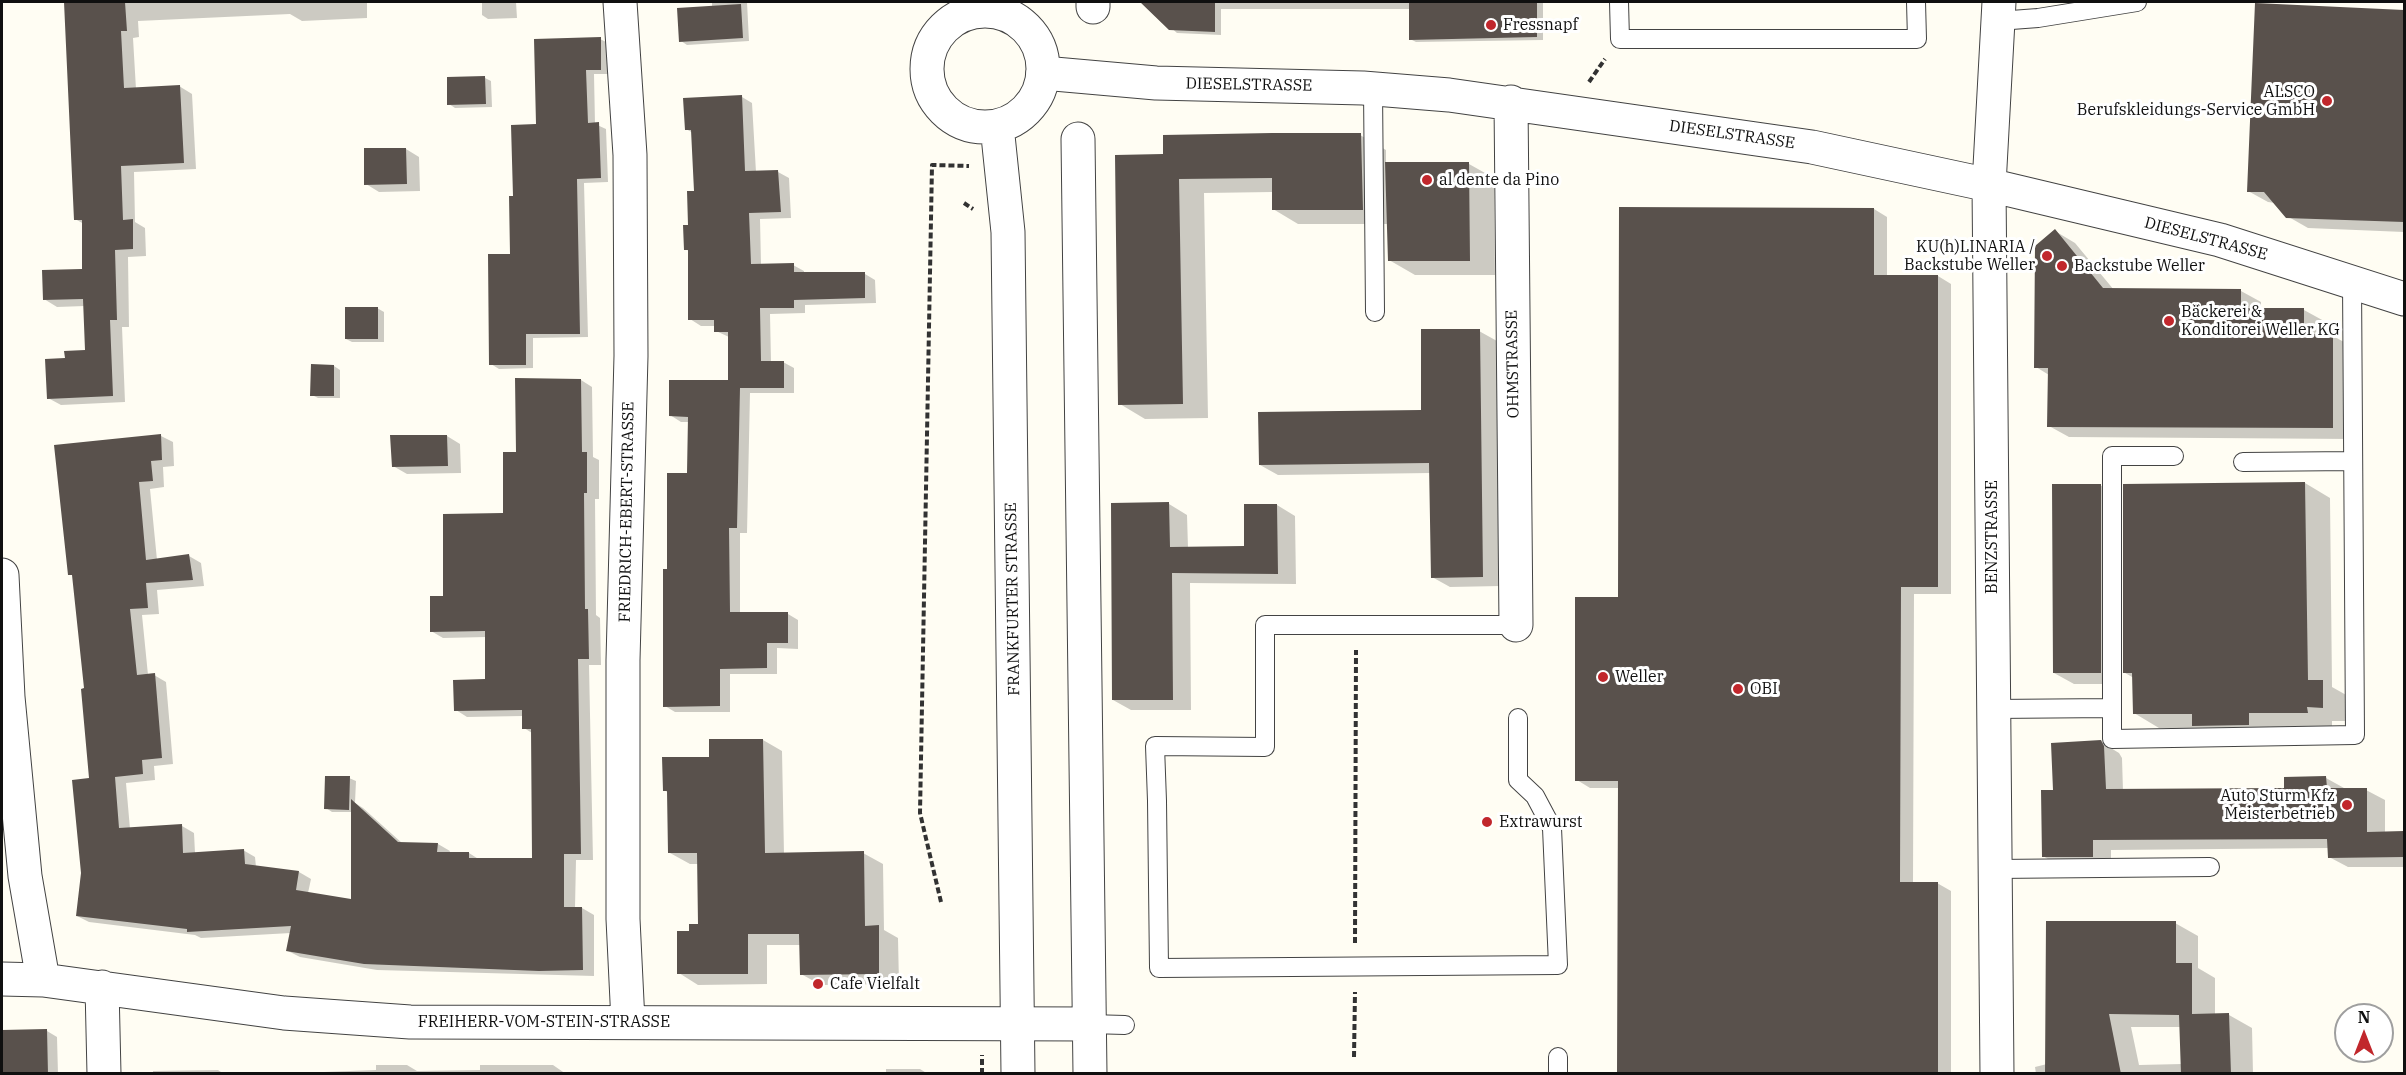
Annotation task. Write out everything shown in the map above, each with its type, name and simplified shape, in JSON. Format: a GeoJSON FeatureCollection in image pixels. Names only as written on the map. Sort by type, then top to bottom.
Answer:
{"type":"FeatureCollection","features":[{"type":"Feature","properties":{"kind":"street","name":"FRIEDRICH-EBERT-STRASSE"},"geometry":{"type":"LineString","coordinates":[[620,2],[630,167],[631,368],[623,660],[623,919],[628,1022]]}},
{"type":"Feature","properties":{"kind":"street"},"geometry":{"type":"LineString","coordinates":[[990,6],[1021,23],[1032,34],[1040,49],[1043,73],[1036,98],[1026,111],[1013,120],[997,126],[977,127],[958,121],[942,109],[932,92],[927,73],[929,53],[938,35],[952,21],[990,6]]}},
{"type":"Feature","properties":{"kind":"street","name":"BENZSTRASSE"},"geometry":{"type":"LineString","coordinates":[[1996,1074],[1989,185],[1999,11]]}},
{"type":"Feature","properties":{"kind":"street","name":"DIESELSTRASSE"},"geometry":{"type":"LineString","coordinates":[[1043,73],[1156,83],[1373,89],[1511,102],[1812,147],[1989,185],[2220,240],[2404,299]]}},
{"type":"Feature","properties":{"kind":"street","name":"OHMSTRASSE"},"geometry":{"type":"LineString","coordinates":[[1511,102],[1516,625]]}},
{"type":"Feature","properties":{"kind":"street","name":"FRANKFURTER STRASSE"},"geometry":{"type":"LineString","coordinates":[[997,126],[1008,232],[1018,1074]]}},
{"type":"Feature","properties":{"kind":"street"},"geometry":{"type":"LineString","coordinates":[[1078,139],[1090,1074]]}},
{"type":"Feature","properties":{"kind":"street"},"geometry":{"type":"LineString","coordinates":[[2,575],[8,697],[24,865],[43,980]]}},
{"type":"Feature","properties":{"kind":"street","name":"FREIHERR-VOM-STEIN-STRASSE"},"geometry":{"type":"LineString","coordinates":[[2,979],[43,980],[102,987],[265,1011],[345,1019],[410,1022],[1089,1024]]}},
{"type":"Feature","properties":{"kind":"street"},"geometry":{"type":"LineString","coordinates":[[102,987],[104,1074]]}},
{"type":"Feature","properties":{"kind":"lane"},"geometry":{"type":"LineString","coordinates":[[1619,2],[1620,39],[1917,39],[1916,2]]}},
{"type":"Feature","properties":{"kind":"lane"},"geometry":{"type":"LineString","coordinates":[[1999,11],[2038,18],[2137,2]]}},
{"type":"Feature","properties":{"kind":"lane"},"geometry":{"type":"LineString","coordinates":[[1373,89],[1375,312]]}},
{"type":"Feature","properties":{"kind":"lane"},"geometry":{"type":"LineString","coordinates":[[2174,456],[2112,456],[2112,739],[2355,735],[2352,282]]}},
{"type":"Feature","properties":{"kind":"lane"},"geometry":{"type":"LineString","coordinates":[[2243,462],[2353,461]]}},
{"type":"Feature","properties":{"kind":"lane"},"geometry":{"type":"LineString","coordinates":[[1516,625],[1265,625],[1265,747],[1155,746],[1159,968],[1558,965],[1552,828],[1536,796],[1518,780],[1518,718]]}},
{"type":"Feature","properties":{"kind":"lane"},"geometry":{"type":"LineString","coordinates":[[1994,709],[2112,708]]}},
{"type":"Feature","properties":{"kind":"lane"},"geometry":{"type":"LineString","coordinates":[[1995,869],[2210,867]]}},
{"type":"Feature","properties":{"kind":"lane"},"geometry":{"type":"LineString","coordinates":[[1089,1024],[1125,1025]]}},
{"type":"Feature","properties":{"kind":"path"},"geometry":{"type":"LineString","coordinates":[[1581,113],[1584,88],[1620,39]]}},
{"type":"Feature","properties":{"kind":"path"},"geometry":{"type":"LineString","coordinates":[[932,165],[920,813],[941,902]]}},
{"type":"Feature","properties":{"kind":"path"},"geometry":{"type":"LineString","coordinates":[[1354,1057],[1356,625]]}},
{"type":"Feature","properties":{"kind":"building"},"geometry":{"type":"Polygon","coordinates":[[[64,2],[125,2],[127,31],[121,31],[124,88],[180,85],[184,163],[121,166],[123,220],[133,219],[133,249],[115,250],[117,320],[110,320],[113,396],[47,399],[45,359],[65,358],[64,351],[85,350],[83,299],[43,300],[42,270],[82,269],[82,220],[74,220],[64,2]]]}},
{"type":"Feature","properties":{"kind":"building"},"geometry":{"type":"Polygon","coordinates":[[[1140,2],[1215,2],[1215,32],[1169,30],[1140,2]]]}},
{"type":"Feature","properties":{"kind":"building"},"geometry":{"type":"Polygon","coordinates":[[[1409,2],[1537,2],[1537,37],[1409,40],[1409,2]]]}},
{"type":"Feature","properties":{"kind":"building","name":"ALSCO Berufskleidungs-Service GmbH"},"geometry":{"type":"Polygon","coordinates":[[[2255,3],[2404,10],[2404,222],[2286,218],[2264,192],[2247,192],[2255,3]]]}},
{"type":"Feature","properties":{"kind":"building"},"geometry":{"type":"Polygon","coordinates":[[[741,4],[743,38],[679,42],[677,8],[741,4]]]}},
{"type":"Feature","properties":{"kind":"building"},"geometry":{"type":"Polygon","coordinates":[[[601,37],[601,70],[586,70],[588,123],[599,122],[601,178],[577,179],[580,334],[526,334],[526,365],[489,365],[488,254],[510,254],[509,196],[513,196],[511,125],[536,124],[534,39],[601,37]]]}},
{"type":"Feature","properties":{"kind":"building"},"geometry":{"type":"Polygon","coordinates":[[[485,76],[486,104],[447,105],[447,77],[485,76]]]}},
{"type":"Feature","properties":{"kind":"building"},"geometry":{"type":"Polygon","coordinates":[[[742,95],[745,171],[778,170],[781,212],[749,213],[751,264],[794,263],[794,272],[865,272],[865,298],[794,300],[794,308],[760,308],[761,361],[784,361],[784,388],[740,388],[737,528],[729,528],[730,612],[788,612],[788,643],[767,643],[767,668],[720,669],[720,706],[663,707],[663,569],[667,569],[667,473],[687,473],[688,417],[669,416],[669,380],[728,380],[728,332],[714,332],[714,320],[688,320],[688,250],[684,250],[683,225],[688,225],[687,191],[694,191],[691,130],[685,130],[683,98],[742,95]]]}},
{"type":"Feature","properties":{"kind":"building"},"geometry":{"type":"Polygon","coordinates":[[[1361,133],[1363,210],[1272,210],[1272,178],[1179,179],[1183,404],[1118,405],[1115,155],[1163,154],[1163,135],[1361,133]]]}},
{"type":"Feature","properties":{"kind":"building"},"geometry":{"type":"Polygon","coordinates":[[[364,148],[406,148],[407,184],[364,185],[364,148]]]}},
{"type":"Feature","properties":{"kind":"building"},"geometry":{"type":"Polygon","coordinates":[[[1385,162],[1469,162],[1470,261],[1388,261],[1385,162]]]}},
{"type":"Feature","properties":{"kind":"building","name":"OBI"},"geometry":{"type":"Polygon","coordinates":[[[1619,207],[1874,208],[1874,275],[1938,275],[1938,587],[1901,587],[1900,882],[1938,882],[1938,1074],[1617,1074],[1618,781],[1575,781],[1575,597],[1618,597],[1619,207]]]}},
{"type":"Feature","properties":{"kind":"building","name":"Bäckerei & Konditorei Weller KG"},"geometry":{"type":"Polygon","coordinates":[[[2055,229],[2103,288],[2241,289],[2241,308],[2304,308],[2304,334],[2333,334],[2333,428],[2047,427],[2048,368],[2034,368],[2035,246],[2055,229]]]}},
{"type":"Feature","properties":{"kind":"building"},"geometry":{"type":"Polygon","coordinates":[[[345,307],[378,307],[378,339],[345,339],[345,307]]]}},
{"type":"Feature","properties":{"kind":"building"},"geometry":{"type":"Polygon","coordinates":[[[1421,329],[1480,329],[1483,577],[1431,578],[1429,463],[1259,465],[1258,412],[1421,410],[1421,329]]]}},
{"type":"Feature","properties":{"kind":"building"},"geometry":{"type":"Polygon","coordinates":[[[311,364],[334,365],[334,396],[310,396],[311,364]]]}},
{"type":"Feature","properties":{"kind":"building"},"geometry":{"type":"Polygon","coordinates":[[[515,378],[581,379],[582,452],[587,452],[587,493],[584,493],[585,609],[588,609],[589,659],[578,659],[581,854],[564,854],[564,907],[582,907],[583,970],[539,971],[364,964],[286,951],[291,926],[187,932],[187,929],[76,916],[81,873],[72,780],[89,778],[81,689],[84,688],[72,575],[68,575],[54,445],[161,434],[162,460],[151,461],[153,481],[139,482],[146,560],[189,554],[193,580],[146,583],[148,608],[130,609],[137,675],[155,673],[162,758],[142,760],[143,774],[115,777],[119,828],[182,824],[183,853],[244,849],[245,864],[299,871],[296,890],[351,899],[351,799],[398,842],[438,843],[437,852],[469,852],[469,858],[532,858],[531,729],[522,729],[522,710],[454,711],[453,680],[485,679],[485,631],[430,632],[430,596],[443,596],[443,514],[503,513],[503,452],[516,452],[515,378]]]}},
{"type":"Feature","properties":{"kind":"building"},"geometry":{"type":"Polygon","coordinates":[[[390,435],[447,435],[448,466],[392,467],[390,435]]]}},
{"type":"Feature","properties":{"kind":"building"},"geometry":{"type":"Polygon","coordinates":[[[2305,482],[2308,680],[2323,680],[2323,708],[2307,707],[2308,713],[2249,713],[2249,725],[2192,726],[2192,714],[2133,714],[2132,673],[2123,673],[2123,484],[2305,482]]]}},
{"type":"Feature","properties":{"kind":"building"},"geometry":{"type":"Polygon","coordinates":[[[2052,484],[2101,484],[2101,673],[2053,673],[2052,484]]]}},
{"type":"Feature","properties":{"kind":"building"},"geometry":{"type":"Polygon","coordinates":[[[1169,502],[1170,547],[1244,546],[1244,504],[1277,504],[1278,574],[1172,573],[1173,700],[1112,700],[1111,503],[1169,502]]]}},
{"type":"Feature","properties":{"kind":"building"},"geometry":{"type":"Polygon","coordinates":[[[709,739],[763,739],[765,853],[864,851],[865,926],[879,925],[879,974],[800,975],[799,934],[748,934],[748,974],[677,974],[677,931],[689,931],[689,924],[698,924],[697,853],[668,853],[667,791],[663,791],[662,757],[709,757],[709,739]]]}},
{"type":"Feature","properties":{"kind":"building"},"geometry":{"type":"Polygon","coordinates":[[[2101,740],[2104,746],[2106,789],[2284,788],[2284,777],[2326,776],[2327,788],[2367,788],[2367,832],[2404,831],[2404,857],[2328,858],[2327,839],[2093,840],[2093,857],[2042,857],[2041,790],[2053,790],[2051,743],[2101,740]]]}},
{"type":"Feature","properties":{"kind":"building"},"geometry":{"type":"Polygon","coordinates":[[[325,776],[350,776],[349,810],[324,809],[325,776]]]}},
{"type":"Feature","properties":{"kind":"building"},"geometry":{"type":"Polygon","coordinates":[[[2046,921],[2176,921],[2176,963],[2192,963],[2192,1014],[2229,1013],[2231,1074],[2181,1074],[2179,1015],[2109,1014],[2121,1074],[2045,1074],[2046,921]]]}},
{"type":"Feature","properties":{"kind":"building"},"geometry":{"type":"Polygon","coordinates":[[[47,1029],[48,1074],[2,1074],[2,1030],[47,1029]]]}},
{"type":"Feature","properties":{"kind":"place","name":"Fressnapf"},"geometry":{"type":"Point","coordinates":[1491,25]}},
{"type":"Feature","properties":{"kind":"place","name":"ALSCO Berufskleidungs-Service GmbH"},"geometry":{"type":"Point","coordinates":[2327,101]}},
{"type":"Feature","properties":{"kind":"place","name":"al dente da Pino"},"geometry":{"type":"Point","coordinates":[1427,180]}},
{"type":"Feature","properties":{"kind":"place","name":"KU(h)LINARIA / Backstube Weller"},"geometry":{"type":"Point","coordinates":[2047,256]}},
{"type":"Feature","properties":{"kind":"place","name":"Backstube Weller"},"geometry":{"type":"Point","coordinates":[2062,266]}},
{"type":"Feature","properties":{"kind":"place","name":"Bäckerei & Konditorei Weller KG"},"geometry":{"type":"Point","coordinates":[2169,321]}},
{"type":"Feature","properties":{"kind":"place","name":"Weller"},"geometry":{"type":"Point","coordinates":[1603,677]}},
{"type":"Feature","properties":{"kind":"place","name":"OBI"},"geometry":{"type":"Point","coordinates":[1738,689]}},
{"type":"Feature","properties":{"kind":"place","name":"Auto Sturm Kfz Meisterbetrieb"},"geometry":{"type":"Point","coordinates":[2347,805]}},
{"type":"Feature","properties":{"kind":"place","name":"Extrawurst"},"geometry":{"type":"Point","coordinates":[1487,822]}},
{"type":"Feature","properties":{"kind":"place","name":"Cafe Vielfalt"},"geometry":{"type":"Point","coordinates":[818,984]}}]}
